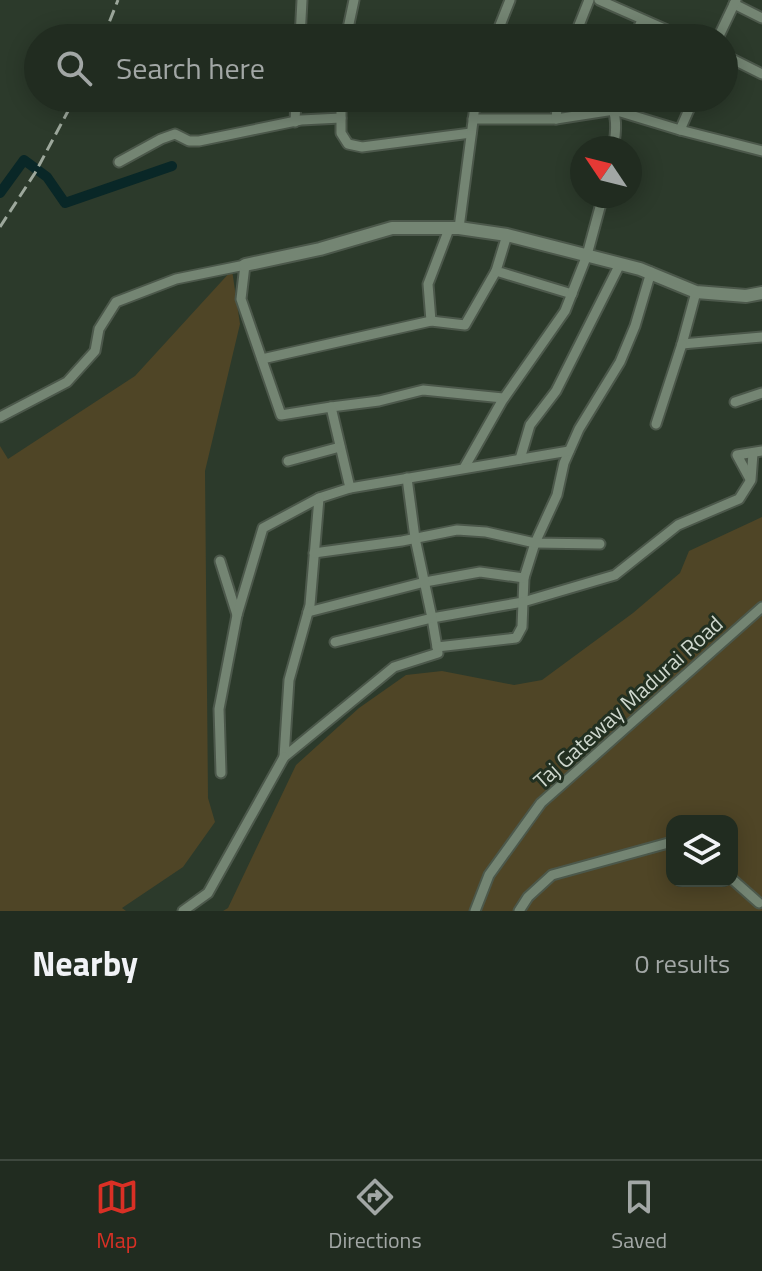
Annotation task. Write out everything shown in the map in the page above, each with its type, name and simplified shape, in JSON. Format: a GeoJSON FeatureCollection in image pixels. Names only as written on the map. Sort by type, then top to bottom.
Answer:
{"type":"FeatureCollection","features":[{"type":"Feature","properties":{"kind":"street"},"geometry":{"type":"LineString","coordinates":[[301,24],[302,0]]}},
{"type":"Feature","properties":{"kind":"street"},"geometry":{"type":"LineString","coordinates":[[349,24],[354,0]]}},
{"type":"Feature","properties":{"kind":"street"},"geometry":{"type":"LineString","coordinates":[[501,24],[510,0]]}},
{"type":"Feature","properties":{"kind":"street"},"geometry":{"type":"LineString","coordinates":[[580,24],[589,0]]}},
{"type":"Feature","properties":{"kind":"street"},"geometry":{"type":"LineString","coordinates":[[599,0],[652,24]]}},
{"type":"Feature","properties":{"kind":"street"},"geometry":{"type":"LineString","coordinates":[[725,24],[735,2],[762,18]]}},
{"type":"Feature","properties":{"kind":"street"},"geometry":{"type":"LineString","coordinates":[[640,24],[642,20]]}},
{"type":"Feature","properties":{"kind":"street"},"geometry":{"type":"LineString","coordinates":[[738,62],[762,74]]}},
{"type":"Feature","properties":{"kind":"street"},"geometry":{"type":"LineString","coordinates":[[295,112],[295,122]]}},
{"type":"Feature","properties":{"kind":"street"},"geometry":{"type":"LineString","coordinates":[[341,112],[341,133],[348,144],[362,147],[471,133]]}},
{"type":"Feature","properties":{"kind":"street"},"geometry":{"type":"LineString","coordinates":[[431,321],[428,284],[454,228],[474,112]]}},
{"type":"Feature","properties":{"kind":"street"},"geometry":{"type":"LineString","coordinates":[[556,119],[557,112]]}},
{"type":"Feature","properties":{"kind":"street"},"geometry":{"type":"LineString","coordinates":[[473,119],[556,119],[601,112]]}},
{"type":"Feature","properties":{"kind":"street"},"geometry":{"type":"LineString","coordinates":[[614,112],[616,136]]}},
{"type":"Feature","properties":{"kind":"street"},"geometry":{"type":"LineString","coordinates":[[621,112],[762,151]]}},
{"type":"Feature","properties":{"kind":"street"},"geometry":{"type":"LineString","coordinates":[[680,130],[688,112]]}},
{"type":"Feature","properties":{"kind":"street"},"geometry":{"type":"LineString","coordinates":[[119,162],[175,134],[189,141],[199,141],[295,122],[341,118]]}},
{"type":"Feature","properties":{"kind":"street"},"geometry":{"type":"LineString","coordinates":[[464,468],[503,398],[565,311],[587,255],[600,208]]}},
{"type":"Feature","properties":{"kind":"street"},"geometry":{"type":"LineString","coordinates":[[0,417],[67,382],[95,351],[99,329],[116,302],[176,279],[320,249],[392,228],[454,228],[507,235],[651,272],[696,292],[746,296],[762,293]]}},
{"type":"Feature","properties":{"kind":"street"},"geometry":{"type":"LineString","coordinates":[[262,359],[431,321],[465,325],[496,271],[507,235]]}},
{"type":"Feature","properties":{"kind":"street"},"geometry":{"type":"LineString","coordinates":[[520,459],[530,425],[556,391],[620,264]]}},
{"type":"Feature","properties":{"kind":"street"},"geometry":{"type":"LineString","coordinates":[[245,265],[241,299],[281,415],[379,401],[423,390],[503,398]]}},
{"type":"Feature","properties":{"kind":"street"},"geometry":{"type":"LineString","coordinates":[[496,271],[572,294]]}},
{"type":"Feature","properties":{"kind":"street"},"geometry":{"type":"LineString","coordinates":[[437,647],[516,638],[522,627],[524,578],[535,543],[557,495],[569,451],[579,429],[620,362],[635,326],[651,272]]}},
{"type":"Feature","properties":{"kind":"street"},"geometry":{"type":"LineString","coordinates":[[656,424],[696,292]]}},
{"type":"Feature","properties":{"kind":"street"},"geometry":{"type":"LineString","coordinates":[[682,344],[762,337]]}},
{"type":"Feature","properties":{"kind":"street"},"geometry":{"type":"LineString","coordinates":[[735,402],[762,393]]}},
{"type":"Feature","properties":{"kind":"street"},"geometry":{"type":"LineString","coordinates":[[331,407],[350,488]]}},
{"type":"Feature","properties":{"kind":"street"},"geometry":{"type":"LineString","coordinates":[[288,461],[340,447]]}},
{"type":"Feature","properties":{"kind":"street"},"geometry":{"type":"LineString","coordinates":[[221,773],[219,709],[237,615],[263,528],[319,498],[350,488],[569,451]]}},
{"type":"Feature","properties":{"kind":"street"},"geometry":{"type":"LineString","coordinates":[[335,642],[432,618],[523,602],[615,575],[678,525],[739,499],[751,480],[758,452],[737,455],[751,480]]}},
{"type":"Feature","properties":{"kind":"street"},"geometry":{"type":"LineString","coordinates":[[183,911],[208,893],[284,757],[394,667],[438,653],[415,538],[407,478]]}},
{"type":"Feature","properties":{"kind":"street"},"geometry":{"type":"LineString","coordinates":[[284,757],[289,680],[308,612],[319,498]]}},
{"type":"Feature","properties":{"kind":"street"},"geometry":{"type":"LineString","coordinates":[[314,553],[457,530],[486,532],[535,543],[600,544]]}},
{"type":"Feature","properties":{"kind":"street"},"geometry":{"type":"LineString","coordinates":[[220,561],[237,615]]}},
{"type":"Feature","properties":{"kind":"street"},"geometry":{"type":"LineString","coordinates":[[308,612],[425,582],[480,572],[524,578]]}},
{"type":"Feature","properties":{"kind":"street","name":"Taj Gateway Madurai Road"},"geometry":{"type":"LineString","coordinates":[[475,911],[489,875],[541,803],[762,607]]}},
{"type":"Feature","properties":{"kind":"street"},"geometry":{"type":"LineString","coordinates":[[519,911],[528,897],[552,875],[666,844]]}},
{"type":"Feature","properties":{"kind":"street"},"geometry":{"type":"LineString","coordinates":[[738,884],[759,903]]}},
{"type":"Feature","properties":{"kind":"shaded area"},"geometry":{"type":"Polygon","coordinates":[[[232,270],[240,324],[205,471],[208,798],[215,822],[183,867],[122,908],[126,911],[0,911],[0,446],[8,459],[135,376],[232,270]]]}},
{"type":"Feature","properties":{"kind":"shaded area"},"geometry":{"type":"Polygon","coordinates":[[[762,517],[762,911],[223,911],[228,908],[296,765],[359,708],[406,675],[442,671],[514,685],[542,680],[633,613],[680,573],[689,551],[762,517]]]}},
{"type":"Feature","properties":{"kind":"waterway"},"geometry":{"type":"LineString","coordinates":[[0,193],[24,160],[47,177],[65,203],[172,166]]}},
{"type":"Feature","properties":{"kind":"railway"},"geometry":{"type":"LineString","coordinates":[[109,24],[118,0]]}},
{"type":"Feature","properties":{"kind":"railway"},"geometry":{"type":"LineString","coordinates":[[0,227],[35,173],[68,112]]}}]}
